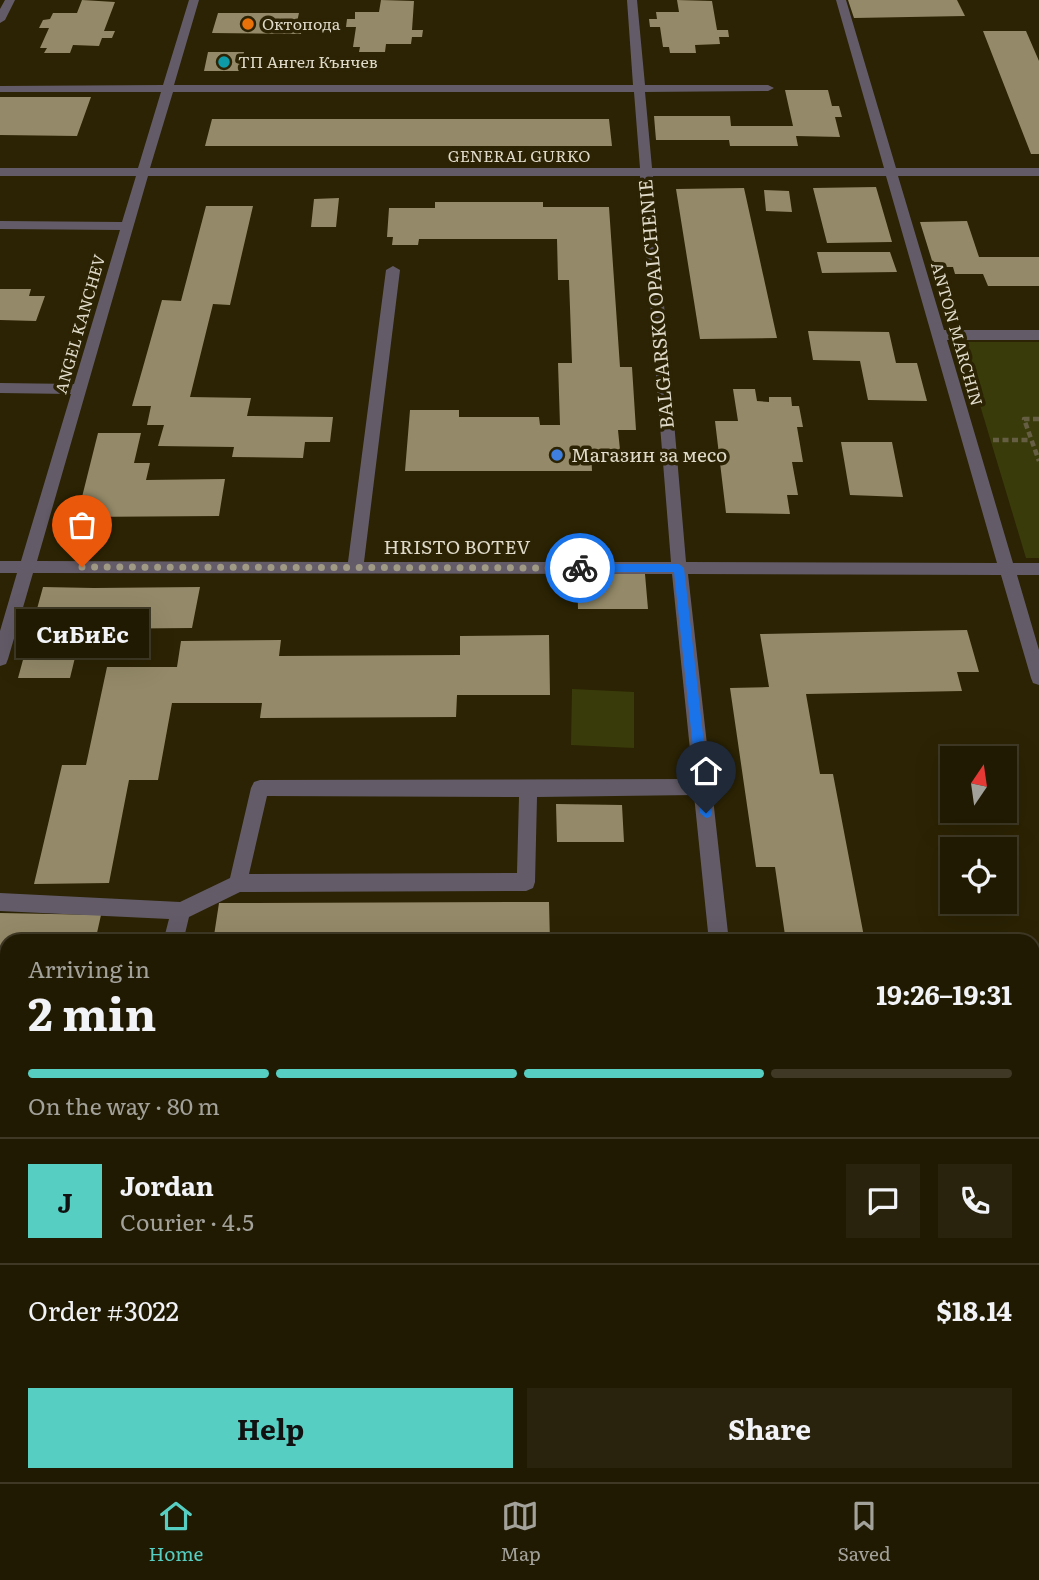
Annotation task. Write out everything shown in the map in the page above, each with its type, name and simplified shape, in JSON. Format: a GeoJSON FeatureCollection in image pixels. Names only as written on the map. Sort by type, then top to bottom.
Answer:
{"type":"FeatureCollection","features":[{"type":"Feature","properties":{"kind":"street"},"geometry":{"type":"LineString","coordinates":[[0,20],[10,0]]}},
{"type":"Feature","properties":{"kind":"street","name":"ANGEL KANCHEV"},"geometry":{"type":"LineString","coordinates":[[0,659],[194,0]]}},
{"type":"Feature","properties":{"kind":"street","name":"BALGARSKO OPALCHENIE"},"geometry":{"type":"LineString","coordinates":[[632,0],[644,172],[679,568],[718,934]]}},
{"type":"Feature","properties":{"kind":"street","name":"ANTON MARCHIN"},"geometry":{"type":"LineString","coordinates":[[841,0],[1039,678]]}},
{"type":"Feature","properties":{"kind":"street"},"geometry":{"type":"LineString","coordinates":[[0,89],[768,88]]}},
{"type":"Feature","properties":{"kind":"street","name":"GENERAL GURKO"},"geometry":{"type":"LineString","coordinates":[[0,172],[1039,172]]}},
{"type":"Feature","properties":{"kind":"street"},"geometry":{"type":"LineString","coordinates":[[0,225],[127,226]]}},
{"type":"Feature","properties":{"kind":"street"},"geometry":{"type":"LineString","coordinates":[[355,568],[393,270]]}},
{"type":"Feature","properties":{"kind":"street"},"geometry":{"type":"LineString","coordinates":[[939,335],[1039,335]]}},
{"type":"Feature","properties":{"kind":"street"},"geometry":{"type":"LineString","coordinates":[[0,388],[79,389]]}},
{"type":"Feature","properties":{"kind":"street","name":"HRISTO BOTEV"},"geometry":{"type":"LineString","coordinates":[[0,567],[1039,569]]}},
{"type":"Feature","properties":{"kind":"street"},"geometry":{"type":"LineString","coordinates":[[238,883],[260,788],[703,787]]}},
{"type":"Feature","properties":{"kind":"street"},"geometry":{"type":"LineString","coordinates":[[0,902],[181,912],[238,883],[526,882],[528,789]]}},
{"type":"Feature","properties":{"kind":"street"},"geometry":{"type":"LineString","coordinates":[[175,934],[181,912]]}},
{"type":"Feature","properties":{"kind":"path"},"geometry":{"type":"LineString","coordinates":[[1039,419],[1024,419],[1039,461]]}},
{"type":"Feature","properties":{"kind":"path"},"geometry":{"type":"LineString","coordinates":[[969,440],[1031,440]]}},
{"type":"Feature","properties":{"kind":"shaded area"},"geometry":{"type":"Polygon","coordinates":[[[961,342],[1039,342],[1039,558],[1026,558],[961,342]]]}},
{"type":"Feature","properties":{"kind":"shaded area"},"geometry":{"type":"Polygon","coordinates":[[[572,689],[634,692],[634,748],[571,745],[572,689]]]}},
{"type":"Feature","properties":{"kind":"building"},"geometry":{"type":"Polygon","coordinates":[[[82,0],[115,2],[104,31],[115,31],[112,38],[102,38],[99,46],[73,45],[70,53],[44,53],[47,48],[40,48],[49,28],[39,28],[43,20],[50,19],[53,13],[77,13],[82,0]]]}},
{"type":"Feature","properties":{"kind":"building"},"geometry":{"type":"Polygon","coordinates":[[[381,0],[414,1],[412,30],[423,30],[422,37],[412,37],[411,44],[386,44],[385,52],[359,52],[360,47],[353,47],[356,27],[346,27],[347,19],[355,19],[355,12],[379,12],[381,0]]]}},
{"type":"Feature","properties":{"kind":"building"},"geometry":{"type":"Polygon","coordinates":[[[677,0],[712,1],[717,30],[728,30],[729,37],[719,37],[720,44],[695,45],[696,53],[670,53],[669,47],[663,47],[660,27],[650,27],[649,19],[657,19],[656,12],[679,12],[677,0]]]}},
{"type":"Feature","properties":{"kind":"building"},"geometry":{"type":"Polygon","coordinates":[[[848,0],[957,0],[965,16],[854,18],[848,0]]]}},
{"type":"Feature","properties":{"kind":"building","name":"Октопода"},"geometry":{"type":"Polygon","coordinates":[[[218,13],[299,13],[297,22],[303,22],[301,34],[212,33],[218,13]]]}},
{"type":"Feature","properties":{"kind":"building"},"geometry":{"type":"Polygon","coordinates":[[[983,31],[1026,31],[1039,61],[1039,154],[1031,154],[983,31]]]}},
{"type":"Feature","properties":{"kind":"building","name":"ТП Ангел Кънчев"},"geometry":{"type":"Polygon","coordinates":[[[208,52],[244,52],[240,71],[204,71],[208,52]]]}},
{"type":"Feature","properties":{"kind":"building"},"geometry":{"type":"Polygon","coordinates":[[[785,90],[828,90],[832,106],[839,106],[842,117],[835,117],[840,137],[796,136],[798,146],[730,146],[729,140],[656,140],[654,116],[730,116],[731,126],[793,126],[785,90]]]}},
{"type":"Feature","properties":{"kind":"building"},"geometry":{"type":"Polygon","coordinates":[[[0,97],[91,97],[77,136],[0,135],[0,97]]]}},
{"type":"Feature","properties":{"kind":"building"},"geometry":{"type":"Polygon","coordinates":[[[212,119],[609,119],[612,146],[205,146],[212,119]]]}},
{"type":"Feature","properties":{"kind":"building"},"geometry":{"type":"Polygon","coordinates":[[[876,187],[892,242],[827,243],[813,188],[876,187]]]}},
{"type":"Feature","properties":{"kind":"building"},"geometry":{"type":"Polygon","coordinates":[[[744,188],[777,338],[700,339],[676,189],[744,188]]]}},
{"type":"Feature","properties":{"kind":"building"},"geometry":{"type":"Polygon","coordinates":[[[764,190],[789,191],[792,212],[766,211],[764,190]]]}},
{"type":"Feature","properties":{"kind":"building"},"geometry":{"type":"Polygon","coordinates":[[[339,198],[336,227],[311,227],[314,199],[339,198]]]}},
{"type":"Feature","properties":{"kind":"building"},"geometry":{"type":"Polygon","coordinates":[[[435,202],[543,202],[543,207],[609,207],[620,367],[632,367],[636,430],[618,430],[620,450],[591,450],[592,471],[405,471],[410,410],[459,410],[459,417],[539,417],[540,425],[560,425],[558,363],[572,363],[569,280],[558,280],[557,239],[419,239],[418,245],[392,245],[393,237],[387,237],[389,208],[435,208],[435,202]]]}},
{"type":"Feature","properties":{"kind":"building"},"geometry":{"type":"Polygon","coordinates":[[[206,206],[253,206],[230,305],[213,304],[190,397],[251,398],[247,416],[333,417],[330,442],[305,442],[303,458],[232,457],[234,447],[158,446],[164,425],[147,425],[151,406],[132,406],[162,300],[181,301],[206,206]]]}},
{"type":"Feature","properties":{"kind":"building"},"geometry":{"type":"Polygon","coordinates":[[[967,221],[979,257],[1039,257],[1039,286],[988,286],[983,274],[955,274],[953,267],[934,267],[920,222],[967,221]]]}},
{"type":"Feature","properties":{"kind":"building"},"geometry":{"type":"Polygon","coordinates":[[[817,252],[890,252],[897,272],[822,273],[817,252]]]}},
{"type":"Feature","properties":{"kind":"building"},"geometry":{"type":"Polygon","coordinates":[[[0,289],[31,289],[29,296],[45,296],[36,321],[0,320],[0,289]]]}},
{"type":"Feature","properties":{"kind":"building"},"geometry":{"type":"Polygon","coordinates":[[[808,331],[889,332],[896,363],[917,363],[927,401],[868,400],[860,361],[813,360],[808,331]]]}},
{"type":"Feature","properties":{"kind":"building"},"geometry":{"type":"Polygon","coordinates":[[[733,389],[755,389],[757,401],[769,402],[769,397],[791,397],[792,406],[799,406],[803,427],[797,427],[803,462],[792,462],[798,495],[787,495],[790,514],[726,513],[715,421],[738,421],[733,389]]]}},
{"type":"Feature","properties":{"kind":"building"},"geometry":{"type":"Polygon","coordinates":[[[98,433],[141,433],[134,463],[150,463],[146,480],[225,479],[219,516],[77,517],[98,433]]]}},
{"type":"Feature","properties":{"kind":"building"},"geometry":{"type":"Polygon","coordinates":[[[841,442],[892,442],[903,497],[850,495],[841,442]]]}},
{"type":"Feature","properties":{"kind":"building"},"geometry":{"type":"Polygon","coordinates":[[[577,574],[645,574],[648,609],[578,609],[577,574]]]}},
{"type":"Feature","properties":{"kind":"building"},"geometry":{"type":"Polygon","coordinates":[[[43,587],[200,587],[192,628],[82,629],[70,678],[18,678],[43,587]]]}},
{"type":"Feature","properties":{"kind":"building"},"geometry":{"type":"Polygon","coordinates":[[[967,630],[979,672],[957,672],[962,691],[806,694],[820,774],[833,774],[863,934],[785,934],[775,867],[756,867],[730,688],[769,687],[760,634],[967,630]]]}},
{"type":"Feature","properties":{"kind":"building"},"geometry":{"type":"Polygon","coordinates":[[[549,635],[550,695],[457,695],[456,717],[260,718],[262,703],[172,703],[158,780],[129,780],[109,883],[34,884],[62,765],[86,765],[107,667],[177,667],[181,641],[281,640],[279,656],[460,655],[460,636],[549,635]]]}},
{"type":"Feature","properties":{"kind":"building"},"geometry":{"type":"Polygon","coordinates":[[[556,804],[622,805],[624,842],[557,842],[556,804]]]}},
{"type":"Feature","properties":{"kind":"building"},"geometry":{"type":"Polygon","coordinates":[[[549,902],[550,934],[214,934],[219,903],[549,902]]]}},
{"type":"Feature","properties":{"kind":"building"},"geometry":{"type":"Polygon","coordinates":[[[0,913],[101,915],[97,934],[0,934],[0,913]]]}},
{"type":"Feature","properties":{"kind":"way so far"},"geometry":{"type":"LineString","coordinates":[[82,567],[580,568]]}},
{"type":"Feature","properties":{"kind":"place","name":"Октопода"},"geometry":{"type":"Point","coordinates":[248,24]}},
{"type":"Feature","properties":{"kind":"place","name":"ТП Ангел Кънчев"},"geometry":{"type":"Point","coordinates":[224,62]}},
{"type":"Feature","properties":{"kind":"place","name":"Магазин за месо"},"geometry":{"type":"Point","coordinates":[557,455]}},
{"type":"Feature","properties":{"kind":"place","name":"СиБиЕс"},"geometry":{"type":"Point","coordinates":[82,567]}},
{"type":"Feature","properties":{"kind":"route"},"geometry":{"type":"LineString","coordinates":[[580,568],[679,568],[706,813]]}}]}
